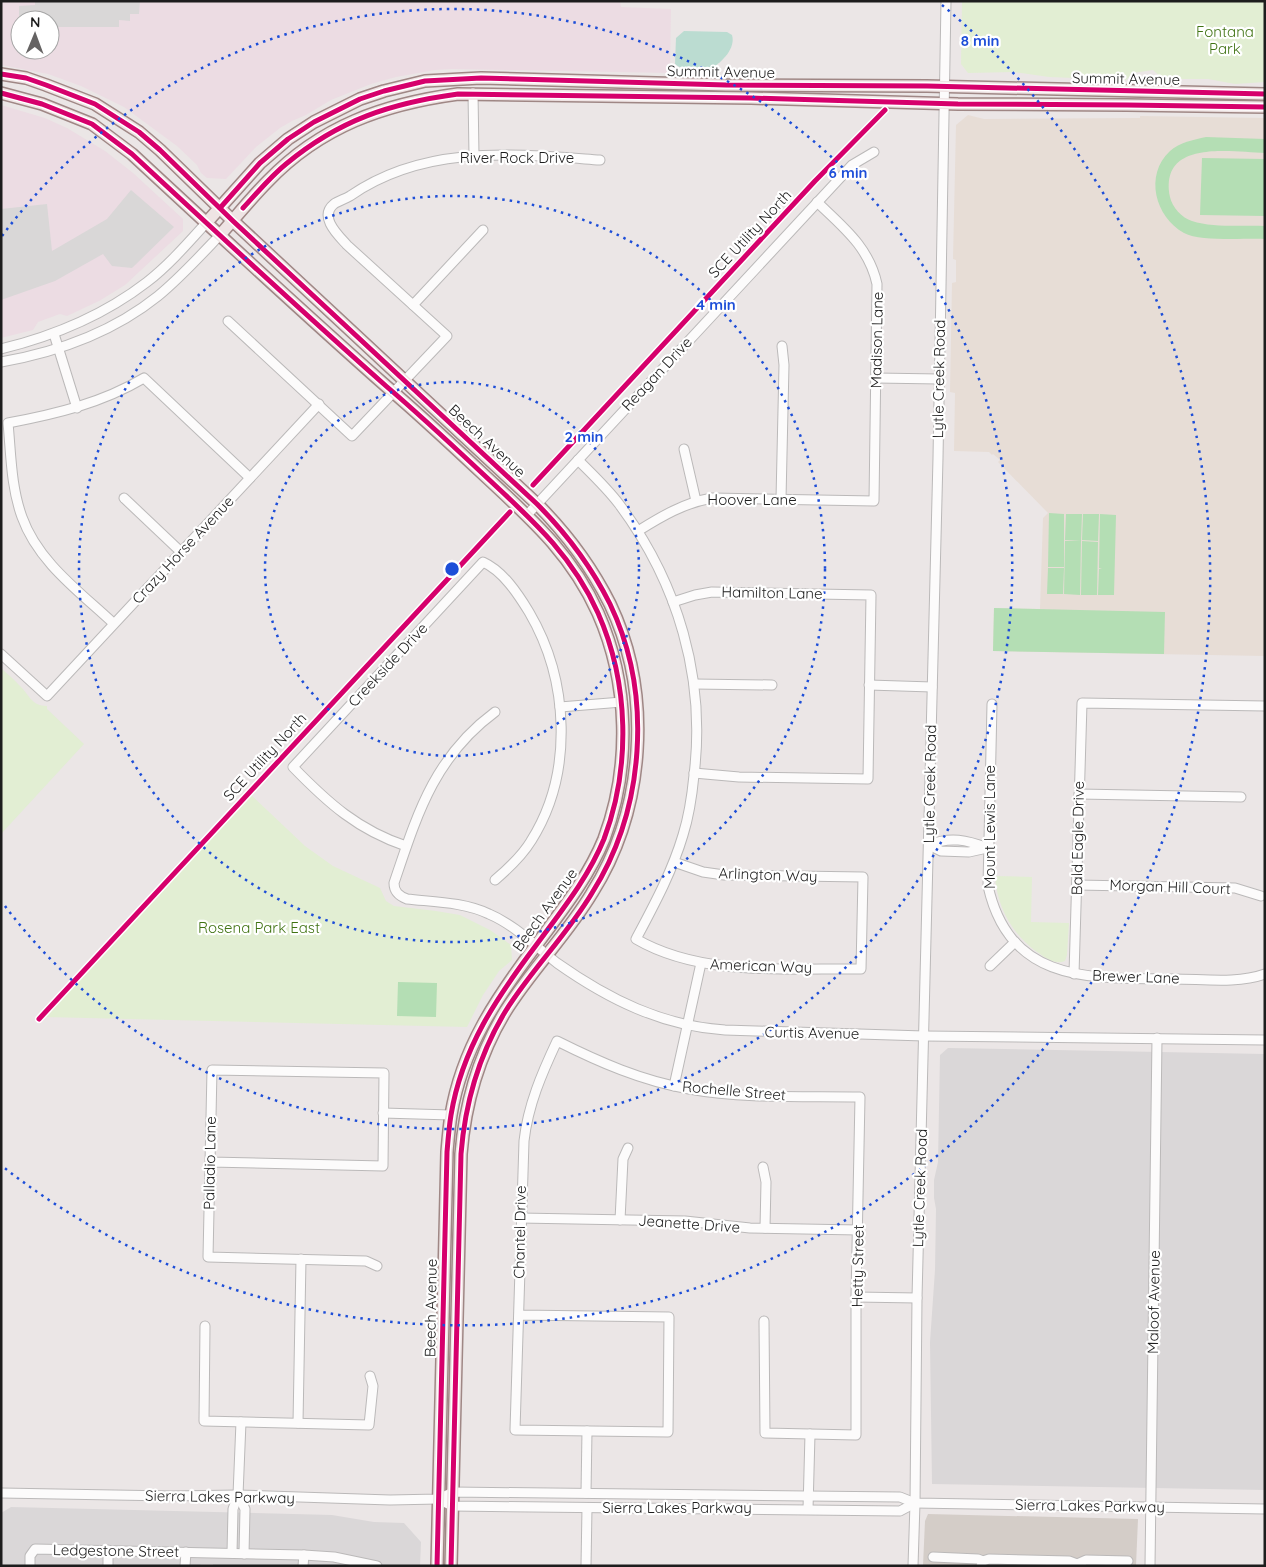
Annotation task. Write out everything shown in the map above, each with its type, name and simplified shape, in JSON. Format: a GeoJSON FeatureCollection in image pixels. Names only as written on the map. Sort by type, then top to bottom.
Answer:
{"type":"FeatureCollection","features":[{"type":"Feature","properties":{"kind":"main road","name":"Beech Avenue"},"geometry":{"type":"LineString","coordinates":[[1,74],[26,78],[104,109],[139,132],[160,150],[232,221],[537,504],[560,528],[580,552],[598,580],[623,637],[632,672],[637,723],[637,749],[634,781],[618,842],[593,892],[514,999],[498,1024],[481,1061],[465,1116],[461,1154],[451,1566]]}},
{"type":"Feature","properties":{"kind":"main road","name":"Summit Avenue"},"geometry":{"type":"LineString","coordinates":[[207,222],[260,162],[288,139],[314,122],[360,99],[384,90],[425,81],[481,78],[726,85],[945,87],[1265,94]]}},
{"type":"Feature","properties":{"kind":"main road","name":"Beech Avenue"},"geometry":{"type":"LineString","coordinates":[[1,93],[42,104],[92,124],[132,154],[395,392],[527,515],[562,552],[580,579],[597,612],[608,640],[622,702],[623,726],[621,767],[617,793],[604,838],[580,886],[499,995],[482,1023],[468,1055],[451,1115],[447,1152],[437,1566]]}},
{"type":"Feature","properties":{"kind":"main road","name":"Summit Avenue"},"geometry":{"type":"LineString","coordinates":[[220,235],[269,180],[286,164],[314,143],[367,115],[399,104],[432,97],[473,93],[944,104],[1127,104],[1265,107]]}},
{"type":"Feature","properties":{"kind":"street","name":"Lytle Creek Road"},"geometry":{"type":"LineString","coordinates":[[913,1566],[917,1298],[946,1]]}},
{"type":"Feature","properties":{"kind":"street"},"geometry":{"type":"LineString","coordinates":[[473,93],[474,156]]}},
{"type":"Feature","properties":{"kind":"street","name":"Reagan Drive"},"geometry":{"type":"LineString","coordinates":[[527,515],[817,202],[852,166],[874,152]]}},
{"type":"Feature","properties":{"kind":"street","name":"River Rock Drive"},"geometry":{"type":"LineString","coordinates":[[414,305],[348,246],[333,229],[328,221],[328,212],[333,205],[384,176],[442,159],[474,156],[539,156],[600,160]]}},
{"type":"Feature","properties":{"kind":"street","name":"Madison Lane"},"geometry":{"type":"LineString","coordinates":[[817,202],[856,239],[867,256],[877,284],[874,501]]}},
{"type":"Feature","properties":{"kind":"street","name":"Summit Avenue"},"geometry":{"type":"LineString","coordinates":[[1,349],[54,334],[103,312],[147,282],[172,260],[207,222]]}},
{"type":"Feature","properties":{"kind":"street"},"geometry":{"type":"LineString","coordinates":[[228,321],[352,436],[448,336],[414,305],[483,230]]}},
{"type":"Feature","properties":{"kind":"street","name":"Summit Avenue"},"geometry":{"type":"LineString","coordinates":[[1,362],[59,349],[94,336],[124,320],[157,296],[180,276],[220,235]]}},
{"type":"Feature","properties":{"kind":"street"},"geometry":{"type":"LineString","coordinates":[[54,334],[77,408]]}},
{"type":"Feature","properties":{"kind":"street"},"geometry":{"type":"LineString","coordinates":[[781,500],[784,365],[782,346]]}},
{"type":"Feature","properties":{"kind":"street"},"geometry":{"type":"LineString","coordinates":[[114,624],[55,568],[42,553],[28,530],[22,517],[15,487],[8,423],[44,417],[77,408],[124,390],[144,378],[250,478]]}},
{"type":"Feature","properties":{"kind":"street"},"geometry":{"type":"LineString","coordinates":[[876,378],[939,379]]}},
{"type":"Feature","properties":{"kind":"street","name":"Crazy Horse Avenue"},"geometry":{"type":"LineString","coordinates":[[1,654],[47,696],[318,404]]}},
{"type":"Feature","properties":{"kind":"street"},"geometry":{"type":"LineString","coordinates":[[684,449],[696,501]]}},
{"type":"Feature","properties":{"kind":"street"},"geometry":{"type":"LineString","coordinates":[[578,460],[604,486],[638,531],[660,571],[686,641],[694,684],[697,728],[689,812],[674,862]]}},
{"type":"Feature","properties":{"kind":"street"},"geometry":{"type":"LineString","coordinates":[[124,498],[181,552]]}},
{"type":"Feature","properties":{"kind":"street","name":"Hoover Lane"},"geometry":{"type":"LineString","coordinates":[[638,531],[664,515],[696,501],[712,498],[874,501]]}},
{"type":"Feature","properties":{"kind":"street","name":"Creekside Drive"},"geometry":{"type":"LineString","coordinates":[[406,846],[383,838],[351,819],[333,806],[293,767],[483,562],[494,568],[510,586],[531,616],[540,633],[551,664],[558,688],[560,707]]}},
{"type":"Feature","properties":{"kind":"street","name":"Hamilton Lane"},"geometry":{"type":"LineString","coordinates":[[673,602],[695,594],[712,592],[871,595],[869,685]]}},
{"type":"Feature","properties":{"kind":"street"},"geometry":{"type":"LineString","coordinates":[[694,684],[772,684]]}},
{"type":"Feature","properties":{"kind":"street"},"geometry":{"type":"LineString","coordinates":[[694,773],[739,777],[868,779],[869,685],[932,687]]}},
{"type":"Feature","properties":{"kind":"street"},"geometry":{"type":"LineString","coordinates":[[495,880],[521,855],[545,815],[554,787],[559,760],[561,744],[560,707],[622,702]]}},
{"type":"Feature","properties":{"kind":"street","name":"Bald Eagle Drive"},"geometry":{"type":"LineString","coordinates":[[1074,974],[1082,703],[1265,706]]}},
{"type":"Feature","properties":{"kind":"street","name":"Mount Lewis Lane"},"geometry":{"type":"LineString","coordinates":[[992,704],[988,886],[994,909],[1015,942]]}},
{"type":"Feature","properties":{"kind":"street"},"geometry":{"type":"LineString","coordinates":[[406,846],[421,805],[439,772],[464,740],[495,712]]}},
{"type":"Feature","properties":{"kind":"street"},"geometry":{"type":"LineString","coordinates":[[1079,794],[1242,797]]}},
{"type":"Feature","properties":{"kind":"street"},"geometry":{"type":"LineString","coordinates":[[928,845],[941,851],[969,852],[988,848]]}},
{"type":"Feature","properties":{"kind":"street","name":"Curtis Avenue"},"geometry":{"type":"LineString","coordinates":[[406,846],[394,883],[396,891],[401,897],[457,904],[489,913],[506,923],[591,986],[612,998],[648,1014],[687,1025],[725,1030],[924,1036],[1265,1040]]}},
{"type":"Feature","properties":{"kind":"street","name":"Arlington Way"},"geometry":{"type":"LineString","coordinates":[[674,862],[704,872],[724,875],[863,877],[861,969]]}},
{"type":"Feature","properties":{"kind":"street","name":"American Way"},"geometry":{"type":"LineString","coordinates":[[674,862],[636,938],[664,952],[701,963],[735,967],[861,969]]}},
{"type":"Feature","properties":{"kind":"street","name":"Morgan Hill Court"},"geometry":{"type":"LineString","coordinates":[[1078,885],[1235,888],[1261,896]]}},
{"type":"Feature","properties":{"kind":"street"},"geometry":{"type":"LineString","coordinates":[[990,966],[1015,942]]}},
{"type":"Feature","properties":{"kind":"street","name":"Brewer Lane"},"geometry":{"type":"LineString","coordinates":[[1015,942],[1032,956],[1051,967],[1074,974],[1103,978],[1231,980],[1265,974]]}},
{"type":"Feature","properties":{"kind":"street"},"geometry":{"type":"LineString","coordinates":[[674,1086],[701,963]]}},
{"type":"Feature","properties":{"kind":"street","name":"Maloof Avenue"},"geometry":{"type":"LineString","coordinates":[[1150,1566],[1157,1038]]}},
{"type":"Feature","properties":{"kind":"street","name":"Rochelle Street"},"geometry":{"type":"LineString","coordinates":[[557,1041],[616,1069],[674,1086],[742,1095],[860,1097]]}},
{"type":"Feature","properties":{"kind":"street","name":"Chantel Drive"},"geometry":{"type":"LineString","coordinates":[[557,1041],[536,1090],[527,1119],[522,1159],[515,1430],[587,1431]]}},
{"type":"Feature","properties":{"kind":"street","name":"Palladio Lane"},"geometry":{"type":"LineString","coordinates":[[302,1259],[208,1257],[212,1070],[384,1073],[383,1113]]}},
{"type":"Feature","properties":{"kind":"street","name":"Hetty Street"},"geometry":{"type":"LineString","coordinates":[[810,1434],[856,1435],[856,1297],[859,1230],[860,1097]]}},
{"type":"Feature","properties":{"kind":"street"},"geometry":{"type":"LineString","coordinates":[[210,1162],[382,1166],[383,1113],[451,1115]]}},
{"type":"Feature","properties":{"kind":"street"},"geometry":{"type":"LineString","coordinates":[[620,1220],[622,1159],[628,1148]]}},
{"type":"Feature","properties":{"kind":"street"},"geometry":{"type":"LineString","coordinates":[[763,1167],[766,1182],[765,1228]]}},
{"type":"Feature","properties":{"kind":"street","name":"Jeanette Drive"},"geometry":{"type":"LineString","coordinates":[[520,1218],[686,1220],[741,1228],[859,1230]]}},
{"type":"Feature","properties":{"kind":"street"},"geometry":{"type":"LineString","coordinates":[[298,1423],[302,1259],[366,1260],[377,1266]]}},
{"type":"Feature","properties":{"kind":"street"},"geometry":{"type":"LineString","coordinates":[[856,1297],[917,1298]]}},
{"type":"Feature","properties":{"kind":"street"},"geometry":{"type":"LineString","coordinates":[[519,1315],[669,1317],[668,1432],[587,1431],[586,1493]]}},
{"type":"Feature","properties":{"kind":"street"},"geometry":{"type":"LineString","coordinates":[[764,1321],[765,1433],[810,1434],[808,1509]]}},
{"type":"Feature","properties":{"kind":"street"},"geometry":{"type":"LineString","coordinates":[[205,1326],[204,1421],[369,1425],[373,1386],[370,1376]]}},
{"type":"Feature","properties":{"kind":"street"},"geometry":{"type":"LineString","coordinates":[[232,1553],[233,1509],[238,1495],[241,1422]]}},
{"type":"Feature","properties":{"kind":"street","name":"Sierra Lakes Parkway"},"geometry":{"type":"LineString","coordinates":[[1,1493],[171,1496],[238,1495],[354,1500],[438,1499],[453,1492],[808,1495],[900,1497],[915,1503],[1265,1509]]}},
{"type":"Feature","properties":{"kind":"street"},"geometry":{"type":"LineString","coordinates":[[238,1495],[245,1509],[244,1554]]}},
{"type":"Feature","properties":{"kind":"street","name":"Sierra Lakes Parkway"},"geometry":{"type":"LineString","coordinates":[[438,1499],[452,1506],[900,1511],[915,1503]]}},
{"type":"Feature","properties":{"kind":"street"},"geometry":{"type":"LineString","coordinates":[[586,1566],[587,1508]]}},
{"type":"Feature","properties":{"kind":"street","name":"Ledgestone Street"},"geometry":{"type":"LineString","coordinates":[[30,1566],[30,1556],[35,1549],[304,1555],[334,1557],[376,1565]]}},
{"type":"Feature","properties":{"kind":"street"},"geometry":{"type":"LineString","coordinates":[[108,1550],[108,1566]]}},
{"type":"Feature","properties":{"kind":"street"},"geometry":{"type":"LineString","coordinates":[[185,1566],[186,1552]]}},
{"type":"Feature","properties":{"kind":"street"},"geometry":{"type":"LineString","coordinates":[[303,1566],[304,1555]]}},
{"type":"Feature","properties":{"kind":"street"},"geometry":{"type":"LineString","coordinates":[[933,1557],[978,1559],[984,1562],[1069,1561],[1077,1565],[1086,1560],[1128,1560]]}},
{"type":"Feature","properties":{"kind":"shaded area"},"geometry":{"type":"Polygon","coordinates":[[[1,1],[620,1],[621,7],[671,9],[670,73],[452,69],[396,77],[371,84],[331,100],[280,128],[256,147],[226,179],[207,178],[201,173],[197,165],[177,146],[124,107],[81,86],[48,74],[1,65],[1,1]]]}},
{"type":"Feature","properties":{"kind":"shaded area"},"geometry":{"type":"Polygon","coordinates":[[[35,1],[140,1],[139,14],[130,14],[130,21],[119,20],[119,27],[60,27],[60,10],[19,10],[19,6],[35,5],[35,1]]]}},
{"type":"Feature","properties":{"kind":"shaded area"},"geometry":{"type":"Polygon","coordinates":[[[684,31],[727,32],[732,35],[732,45],[724,58],[712,68],[679,67],[675,64],[676,38],[684,31]]]}},
{"type":"Feature","properties":{"kind":"shaded area"},"geometry":{"type":"Polygon","coordinates":[[[1,105],[45,118],[67,128],[105,151],[133,173],[183,219],[183,231],[125,285],[99,301],[67,316],[60,314],[38,322],[33,330],[1,338],[1,105]]]}},
{"type":"Feature","properties":{"kind":"shaded area"},"geometry":{"type":"Polygon","coordinates":[[[968,115],[984,119],[1140,118],[1140,116],[1265,118],[1265,656],[993,651],[994,608],[1040,609],[1043,518],[1048,513],[998,462],[1000,460],[993,454],[989,452],[954,451],[955,393],[950,392],[952,283],[956,282],[956,260],[953,259],[956,125],[968,115]]]}},
{"type":"Feature","properties":{"kind":"shaded area"},"geometry":{"type":"Polygon","coordinates":[[[131,190],[174,227],[132,268],[112,266],[103,254],[55,281],[1,300],[1,209],[47,204],[52,251],[107,219],[131,190]]]}},
{"type":"Feature","properties":{"kind":"shaded area"},"geometry":{"type":"Polygon","coordinates":[[[948,1048],[1265,1054],[1265,1490],[932,1484],[930,1342],[935,1270],[936,1209],[934,1180],[938,1162],[940,1055],[948,1048]]]}},
{"type":"Feature","properties":{"kind":"shaded area"},"geometry":{"type":"Polygon","coordinates":[[[11,1507],[332,1515],[374,1522],[404,1523],[421,1542],[420,1566],[213,1566],[213,1564],[201,1564],[199,1566],[1,1566],[1,1513],[11,1507]]]}},
{"type":"Feature","properties":{"kind":"shaded area"},"geometry":{"type":"Polygon","coordinates":[[[928,1514],[1138,1519],[1136,1566],[923,1566],[925,1521],[928,1514]]]}},
{"type":"Feature","properties":{"kind":"green space","name":"Fontana Park"},"geometry":{"type":"Polygon","coordinates":[[[962,1],[1265,1],[1265,82],[1235,84],[1208,79],[1163,79],[1153,70],[1133,73],[1126,80],[1049,77],[1014,72],[968,73],[961,64],[962,1]]]}},
{"type":"Feature","properties":{"kind":"green space"},"geometry":{"type":"Polygon","coordinates":[[[1206,137],[1265,139],[1265,153],[1217,151],[1186,157],[1175,166],[1169,178],[1170,197],[1173,205],[1185,217],[1200,223],[1265,226],[1265,239],[1212,239],[1192,236],[1174,226],[1166,217],[1156,195],[1155,183],[1162,161],[1178,145],[1206,137]]]}},
{"type":"Feature","properties":{"kind":"green space"},"geometry":{"type":"Polygon","coordinates":[[[1202,158],[1265,159],[1265,216],[1200,215],[1202,158]]]}},
{"type":"Feature","properties":{"kind":"green space"},"geometry":{"type":"Polygon","coordinates":[[[1049,513],[1064,514],[1064,567],[1048,567],[1049,513]]]}},
{"type":"Feature","properties":{"kind":"green space"},"geometry":{"type":"Polygon","coordinates":[[[1066,514],[1082,514],[1081,541],[1065,540],[1066,514]]]}},
{"type":"Feature","properties":{"kind":"green space"},"geometry":{"type":"Polygon","coordinates":[[[1083,514],[1099,514],[1098,541],[1082,540],[1083,514]]]}},
{"type":"Feature","properties":{"kind":"green space"},"geometry":{"type":"Polygon","coordinates":[[[1100,514],[1116,515],[1114,595],[1098,595],[1099,569],[1102,568],[1099,568],[1100,514]]]}},
{"type":"Feature","properties":{"kind":"green space"},"geometry":{"type":"Polygon","coordinates":[[[1065,541],[1081,541],[1080,595],[1064,594],[1065,541]]]}},
{"type":"Feature","properties":{"kind":"green space"},"geometry":{"type":"Polygon","coordinates":[[[1082,541],[1098,542],[1097,595],[1081,595],[1082,541]]]}},
{"type":"Feature","properties":{"kind":"green space"},"geometry":{"type":"Polygon","coordinates":[[[1048,568],[1064,568],[1063,594],[1047,594],[1048,568]]]}},
{"type":"Feature","properties":{"kind":"green space"},"geometry":{"type":"Polygon","coordinates":[[[994,608],[1165,612],[1164,654],[993,651],[994,608]]]}},
{"type":"Feature","properties":{"kind":"green space"},"geometry":{"type":"Polygon","coordinates":[[[1,668],[34,702],[47,706],[47,709],[84,744],[1,834],[1,668]]]}},
{"type":"Feature","properties":{"kind":"green space","name":"Rosena Park East"},"geometry":{"type":"Polygon","coordinates":[[[250,794],[305,846],[333,866],[380,888],[386,901],[394,906],[460,915],[490,930],[511,945],[512,960],[499,971],[483,995],[467,1027],[44,1017],[250,794]]]}},
{"type":"Feature","properties":{"kind":"green space"},"geometry":{"type":"Polygon","coordinates":[[[995,876],[1032,877],[1031,922],[1069,923],[1065,961],[1055,962],[1046,958],[1030,947],[1014,930],[999,899],[995,876]]]}},
{"type":"Feature","properties":{"kind":"green space"},"geometry":{"type":"Polygon","coordinates":[[[398,982],[437,983],[436,1017],[397,1016],[398,982]]]}},
{"type":"Feature","properties":{"kind":"cycle path"},"geometry":{"type":"LineString","coordinates":[[1,74],[26,78],[95,104],[139,132],[160,150],[233,221],[548,515],[578,551],[595,577],[610,604],[624,639],[633,675],[637,713],[637,751],[632,788],[623,825],[610,860],[592,893],[572,923],[515,997],[496,1028],[475,1080],[466,1117],[461,1154],[451,1566]]}},
{"type":"Feature","properties":{"kind":"cycle path"},"geometry":{"type":"LineString","coordinates":[[220,208],[260,163],[288,139],[314,122],[360,99],[425,81],[481,78],[726,85],[927,86],[1265,94]]}},
{"type":"Feature","properties":{"kind":"cycle path"},"geometry":{"type":"LineString","coordinates":[[1,93],[42,104],[92,124],[132,154],[290,300],[435,429],[533,521],[575,572],[598,613],[608,640],[621,696],[623,725],[619,783],[604,839],[590,867],[565,906],[508,984],[483,1024],[463,1067],[451,1115],[447,1152],[437,1566]]}},
{"type":"Feature","properties":{"kind":"cycle path"},"geometry":{"type":"LineString","coordinates":[[243,208],[286,164],[306,149],[346,125],[388,109],[458,94],[751,98],[958,104],[1265,107]]}},
{"type":"Feature","properties":{"kind":"cycle path","name":"SCE Utility North"},"geometry":{"type":"LineString","coordinates":[[533,485],[815,181],[885,110]]}},
{"type":"Feature","properties":{"kind":"cycle path","name":"SCE Utility North"},"geometry":{"type":"LineString","coordinates":[[39,1019],[510,512]]}}]}
